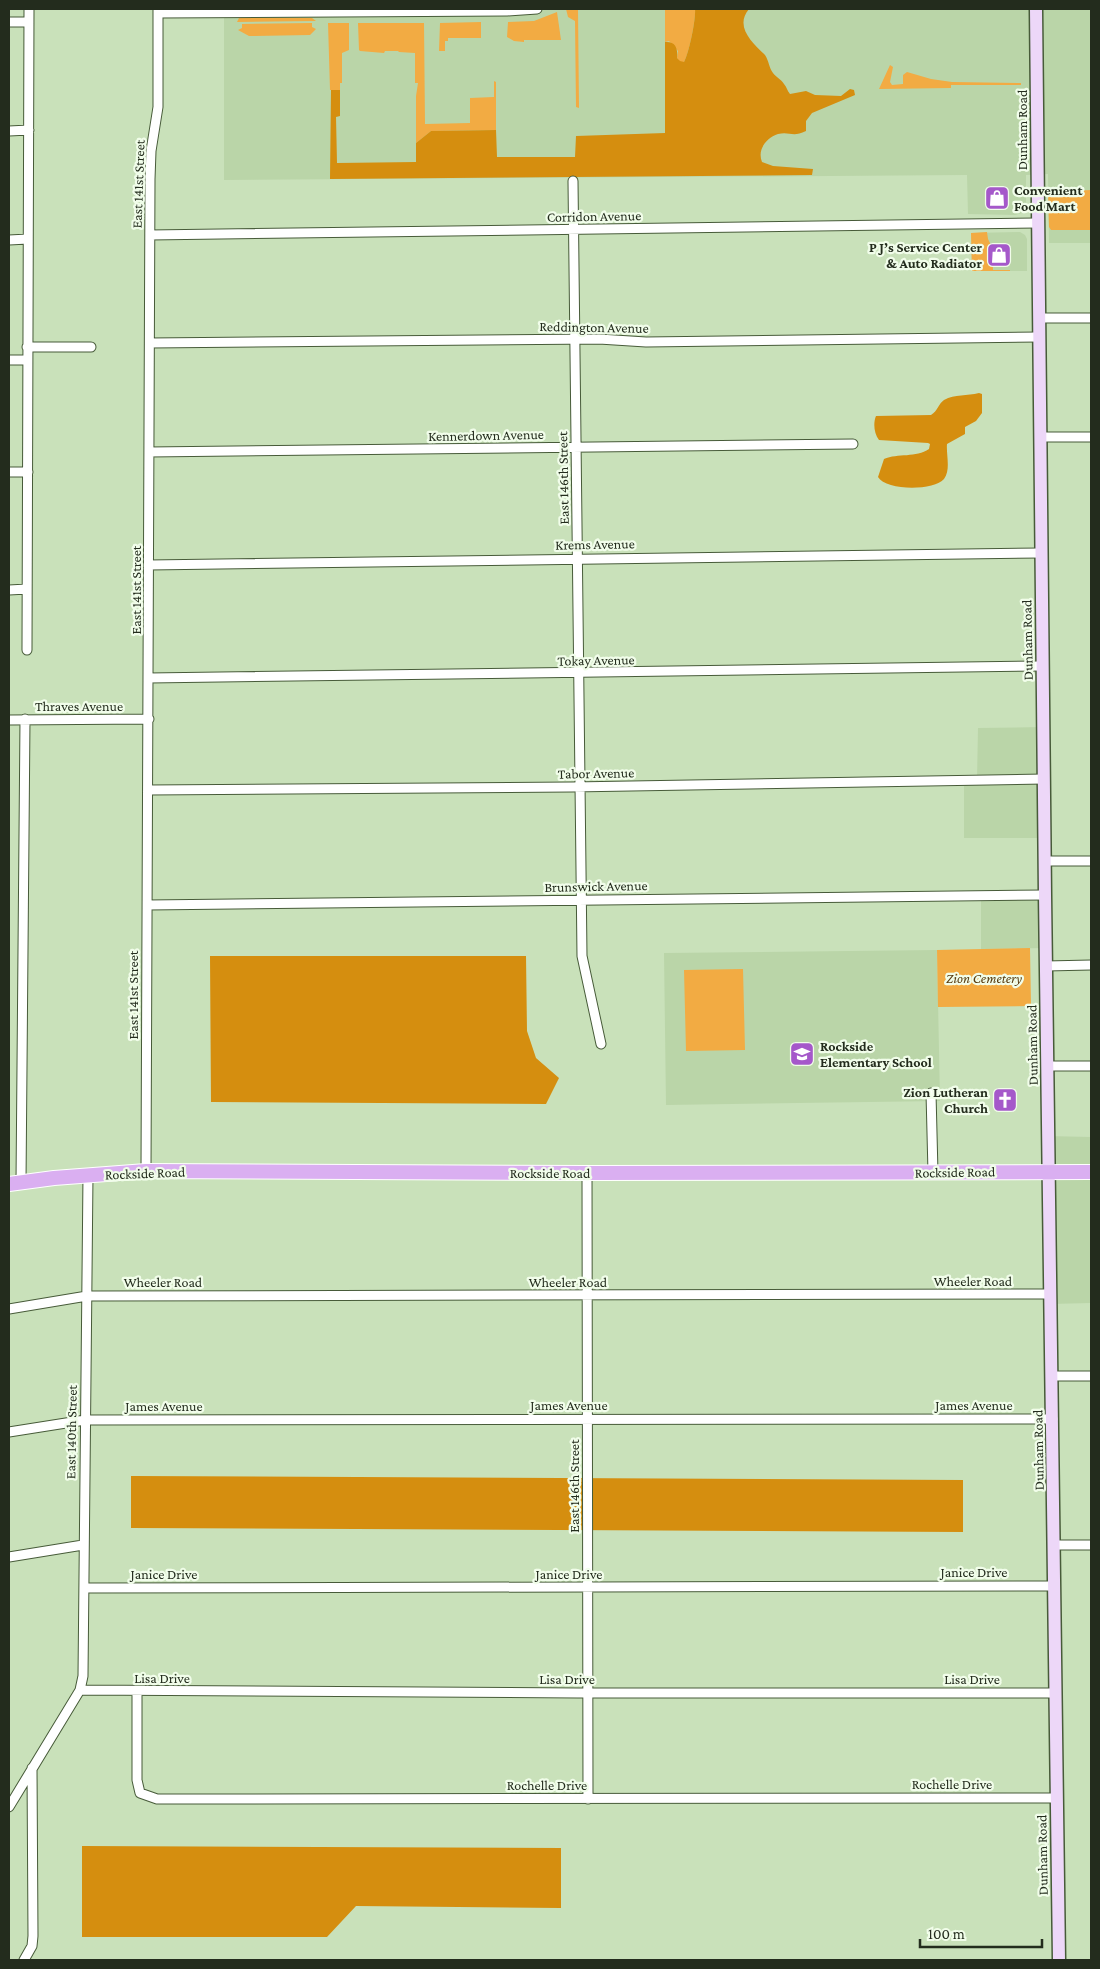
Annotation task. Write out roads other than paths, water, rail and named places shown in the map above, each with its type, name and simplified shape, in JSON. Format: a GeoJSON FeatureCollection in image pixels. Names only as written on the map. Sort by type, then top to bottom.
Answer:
{"type":"FeatureCollection","features":[{"type":"Feature","properties":{"kind":"main road","name":"Rockside Road"},"geometry":{"type":"LineString","coordinates":[[15,1183],[146,1171],[587,1173],[1091,1172]]}},
{"type":"Feature","properties":{"kind":"street"},"geometry":{"type":"LineString","coordinates":[[27,650],[29,9]]}},
{"type":"Feature","properties":{"kind":"street"},"geometry":{"type":"LineString","coordinates":[[158,11],[507,11],[537,9]]}},
{"type":"Feature","properties":{"kind":"street","name":"Dunham Road"},"geometry":{"type":"LineString","coordinates":[[1036,9],[1058,1960]]}},
{"type":"Feature","properties":{"kind":"street","name":"East 141st Street"},"geometry":{"type":"LineString","coordinates":[[146,1171],[150,565],[150,160],[158,107],[158,11]]}},
{"type":"Feature","properties":{"kind":"street"},"geometry":{"type":"LineString","coordinates":[[9,22],[29,22]]}},
{"type":"Feature","properties":{"kind":"street"},"geometry":{"type":"LineString","coordinates":[[9,131],[29,130]]}},
{"type":"Feature","properties":{"kind":"street","name":"East 146th Street"},"geometry":{"type":"LineString","coordinates":[[574,180],[582,956],[601,1044]]}},
{"type":"Feature","properties":{"kind":"street","name":"Corridon Avenue"},"geometry":{"type":"LineString","coordinates":[[150,235],[720,229],[808,225],[1037,223]]}},
{"type":"Feature","properties":{"kind":"street"},"geometry":{"type":"LineString","coordinates":[[9,240],[28,240]]}},
{"type":"Feature","properties":{"kind":"street"},"geometry":{"type":"LineString","coordinates":[[1038,318],[1091,318]]}},
{"type":"Feature","properties":{"kind":"street","name":"Reddington Avenue"},"geometry":{"type":"LineString","coordinates":[[150,343],[599,338],[653,342],[1039,338]]}},
{"type":"Feature","properties":{"kind":"street"},"geometry":{"type":"LineString","coordinates":[[27,347],[91,347]]}},
{"type":"Feature","properties":{"kind":"street"},"geometry":{"type":"LineString","coordinates":[[9,360],[27,360]]}},
{"type":"Feature","properties":{"kind":"street"},"geometry":{"type":"LineString","coordinates":[[1040,437],[1091,437]]}},
{"type":"Feature","properties":{"kind":"street","name":"Kennerdown Avenue"},"geometry":{"type":"LineString","coordinates":[[149,452],[853,444]]}},
{"type":"Feature","properties":{"kind":"street"},"geometry":{"type":"LineString","coordinates":[[9,472],[28,472]]}},
{"type":"Feature","properties":{"kind":"street","name":"Krems Avenue"},"geometry":{"type":"LineString","coordinates":[[150,565],[1041,553]]}},
{"type":"Feature","properties":{"kind":"street"},"geometry":{"type":"LineString","coordinates":[[9,590],[27,589]]}},
{"type":"Feature","properties":{"kind":"street","name":"Tokay Avenue"},"geometry":{"type":"LineString","coordinates":[[149,678],[579,674],[1042,666]]}},
{"type":"Feature","properties":{"kind":"street"},"geometry":{"type":"LineString","coordinates":[[15,1183],[24,719]]}},
{"type":"Feature","properties":{"kind":"street","name":"Thraves Avenue"},"geometry":{"type":"LineString","coordinates":[[9,720],[149,719]]}},
{"type":"Feature","properties":{"kind":"street","name":"Tabor Avenue"},"geometry":{"type":"LineString","coordinates":[[148,790],[580,787],[1044,779]]}},
{"type":"Feature","properties":{"kind":"street"},"geometry":{"type":"LineString","coordinates":[[1045,861],[1091,861]]}},
{"type":"Feature","properties":{"kind":"street","name":"Brunswick Avenue"},"geometry":{"type":"LineString","coordinates":[[148,905],[1045,896]]}},
{"type":"Feature","properties":{"kind":"street"},"geometry":{"type":"LineString","coordinates":[[1046,966],[1091,966]]}},
{"type":"Feature","properties":{"kind":"street"},"geometry":{"type":"LineString","coordinates":[[1048,1066],[1091,1066]]}},
{"type":"Feature","properties":{"kind":"street"},"geometry":{"type":"LineString","coordinates":[[931,1093],[933,1173]]}},
{"type":"Feature","properties":{"kind":"street","name":"East 146th Street"},"geometry":{"type":"LineString","coordinates":[[587,1173],[588,1799]]}},
{"type":"Feature","properties":{"kind":"street","name":"East 140th Street"},"geometry":{"type":"LineString","coordinates":[[80,1690],[84,1666],[83,1545],[88,1175]]}},
{"type":"Feature","properties":{"kind":"street","name":"Wheeler Road"},"geometry":{"type":"LineString","coordinates":[[9,1309],[87,1296],[1050,1294]]}},
{"type":"Feature","properties":{"kind":"street"},"geometry":{"type":"LineString","coordinates":[[1051,1376],[1091,1376]]}},
{"type":"Feature","properties":{"kind":"street","name":"James Avenue"},"geometry":{"type":"LineString","coordinates":[[9,1432],[85,1420],[1053,1419]]}},
{"type":"Feature","properties":{"kind":"street"},"geometry":{"type":"LineString","coordinates":[[9,1557],[83,1545]]}},
{"type":"Feature","properties":{"kind":"street"},"geometry":{"type":"LineString","coordinates":[[1054,1545],[1091,1545]]}},
{"type":"Feature","properties":{"kind":"street","name":"Janice Drive"},"geometry":{"type":"LineString","coordinates":[[84,1588],[1054,1586]]}},
{"type":"Feature","properties":{"kind":"street"},"geometry":{"type":"LineString","coordinates":[[9,1807],[80,1690]]}},
{"type":"Feature","properties":{"kind":"street","name":"Lisa Drive"},"geometry":{"type":"LineString","coordinates":[[80,1690],[137,1692],[1054,1693]]}},
{"type":"Feature","properties":{"kind":"street","name":"Rochelle Drive"},"geometry":{"type":"LineString","coordinates":[[137,1692],[137,1780],[140,1793],[157,1799],[1057,1798]]}},
{"type":"Feature","properties":{"kind":"street"},"geometry":{"type":"LineString","coordinates":[[24,1960],[32,1946],[33,1936],[32,1768]]}},
{"type":"Feature","properties":{"kind":"place","name":"Convenient Food Mart"},"geometry":{"type":"Point","coordinates":[997,198]}},
{"type":"Feature","properties":{"kind":"place","name":"P J’s Service Center & Auto Radiator"},"geometry":{"type":"Point","coordinates":[999,255]}},
{"type":"Feature","properties":{"kind":"place","name":"Rockside Elementary School"},"geometry":{"type":"Point","coordinates":[802,1054]}},
{"type":"Feature","properties":{"kind":"place","name":"Zion Lutheran Church"},"geometry":{"type":"Point","coordinates":[1005,1100]}},
{"type":"Feature","properties":{"kind":"park label","name":"Zion Cemetery"},"geometry":{"type":"Point","coordinates":[984,978]}}]}
